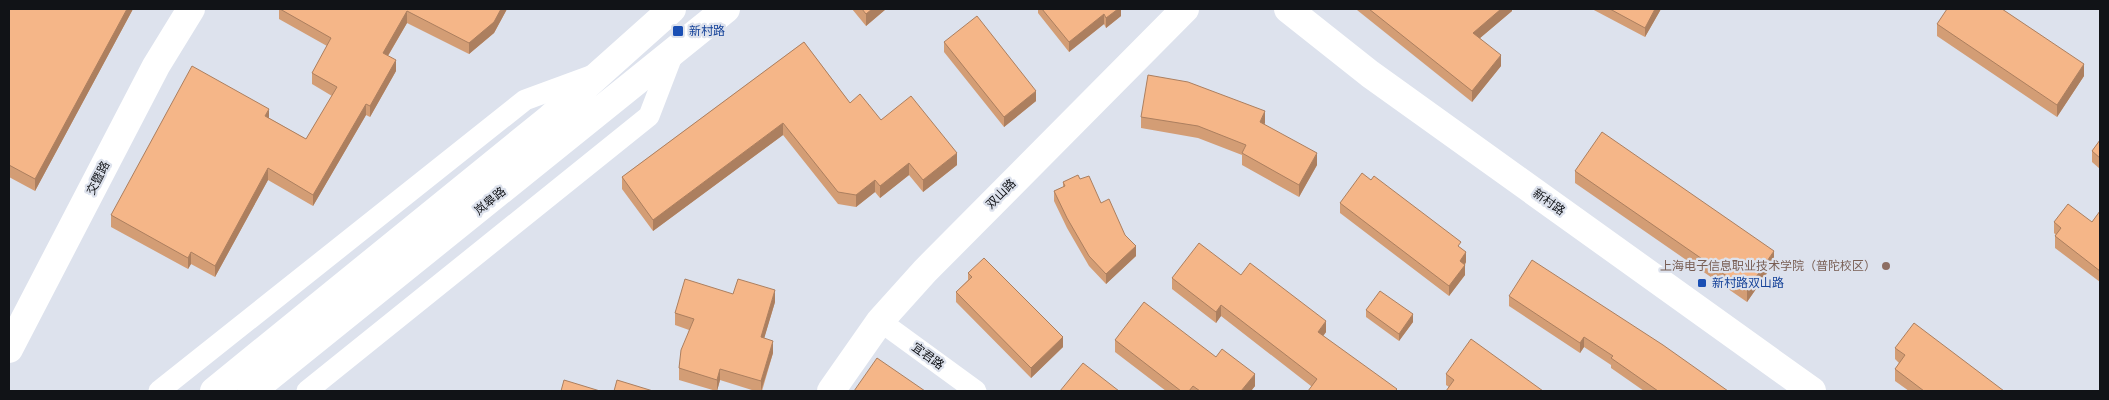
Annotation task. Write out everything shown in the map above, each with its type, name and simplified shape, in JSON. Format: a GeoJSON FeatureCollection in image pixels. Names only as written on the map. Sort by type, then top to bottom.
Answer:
{"type":"FeatureCollection","features":[{"type":"Feature","properties":{"kind":"main road","name":"交暨路"},"geometry":{"type":"LineString","coordinates":[[9,349],[156,66],[191,9]]}},
{"type":"Feature","properties":{"kind":"main road"},"geometry":{"type":"LineString","coordinates":[[214,391],[550,118],[672,9]]}},
{"type":"Feature","properties":{"kind":"main road","name":"岚皋路"},"geometry":{"type":"LineString","coordinates":[[252,391],[726,9]]}},
{"type":"Feature","properties":{"kind":"main road","name":"双山路"},"geometry":{"type":"LineString","coordinates":[[831,391],[880,321],[925,271],[1186,9]]}},
{"type":"Feature","properties":{"kind":"main road","name":"新村路"},"geometry":{"type":"LineString","coordinates":[[1288,9],[1378,80],[1812,391]]}},
{"type":"Feature","properties":{"kind":"street"},"geometry":{"type":"LineString","coordinates":[[307,391],[649,116],[674,51]]}},
{"type":"Feature","properties":{"kind":"street"},"geometry":{"type":"LineString","coordinates":[[159,391],[525,100],[602,71]]}},
{"type":"Feature","properties":{"kind":"street","name":"宜君路"},"geometry":{"type":"LineString","coordinates":[[880,321],[976,391]]}},
{"type":"Feature","properties":{"kind":"building"},"geometry":{"type":"Polygon","coordinates":[[[9,9],[127,9],[35,179],[9,165],[9,9]]]}},
{"type":"Feature","properties":{"kind":"building"},"geometry":{"type":"Polygon","coordinates":[[[280,9],[501,9],[494,22],[469,43],[407,11],[383,53],[396,60],[370,106],[366,104],[313,195],[268,168],[215,266],[191,252],[188,258],[111,215],[192,66],[269,109],[265,116],[306,139],[337,87],[312,73],[331,38],[280,9]]]}},
{"type":"Feature","properties":{"kind":"building"},"geometry":{"type":"Polygon","coordinates":[[[862,9],[872,9],[866,14],[862,9]]]}},
{"type":"Feature","properties":{"kind":"building"},"geometry":{"type":"Polygon","coordinates":[[[1042,9],[1118,9],[1106,18],[1104,14],[1069,42],[1042,9]]]}},
{"type":"Feature","properties":{"kind":"building"},"geometry":{"type":"Polygon","coordinates":[[[1369,9],[1501,9],[1473,33],[1501,55],[1472,91],[1369,9]]]}},
{"type":"Feature","properties":{"kind":"building"},"geometry":{"type":"Polygon","coordinates":[[[1610,9],[1655,9],[1645,28],[1610,9]]]}},
{"type":"Feature","properties":{"kind":"building"},"geometry":{"type":"Polygon","coordinates":[[[1947,9],[2002,9],[2084,64],[2057,105],[1937,24],[1947,9]]]}},
{"type":"Feature","properties":{"kind":"building"},"geometry":{"type":"Polygon","coordinates":[[[977,16],[1036,91],[1004,117],[944,42],[977,16]]]}},
{"type":"Feature","properties":{"kind":"building"},"geometry":{"type":"Polygon","coordinates":[[[804,42],[850,103],[860,94],[881,120],[911,96],[957,153],[923,180],[909,163],[880,186],[875,180],[856,195],[838,192],[783,123],[653,220],[622,177],[804,42]]]}},
{"type":"Feature","properties":{"kind":"building"},"geometry":{"type":"Polygon","coordinates":[[[1148,75],[1188,82],[1265,111],[1260,122],[1317,153],[1299,185],[1242,153],[1246,145],[1198,126],[1141,117],[1148,75]]]}},
{"type":"Feature","properties":{"kind":"building"},"geometry":{"type":"Polygon","coordinates":[[[1602,132],[1774,251],[1747,290],[1575,171],[1602,132]]]}},
{"type":"Feature","properties":{"kind":"building"},"geometry":{"type":"Polygon","coordinates":[[[2100,140],[2100,158],[2092,151],[2100,140]]]}},
{"type":"Feature","properties":{"kind":"building"},"geometry":{"type":"Polygon","coordinates":[[[1362,173],[1371,180],[1374,176],[1461,242],[1458,246],[1466,252],[1460,261],[1465,265],[1449,286],[1340,203],[1362,173]]]}},
{"type":"Feature","properties":{"kind":"building"},"geometry":{"type":"Polygon","coordinates":[[[1078,175],[1080,179],[1089,176],[1101,203],[1109,199],[1125,235],[1136,246],[1106,274],[1089,256],[1054,191],[1065,186],[1063,182],[1078,175]]]}},
{"type":"Feature","properties":{"kind":"building"},"geometry":{"type":"Polygon","coordinates":[[[2068,204],[2092,222],[2100,211],[2100,271],[2055,236],[2061,228],[2054,222],[2068,204]]]}},
{"type":"Feature","properties":{"kind":"building"},"geometry":{"type":"Polygon","coordinates":[[[1199,243],[1241,275],[1250,263],[1326,321],[1318,332],[1397,389],[1395,391],[1308,391],[1317,379],[1221,305],[1216,312],[1172,278],[1199,243]]]}},
{"type":"Feature","properties":{"kind":"building"},"geometry":{"type":"Polygon","coordinates":[[[984,258],[1063,337],[1031,368],[956,292],[972,277],[968,273],[984,258]]]}},
{"type":"Feature","properties":{"kind":"building"},"geometry":{"type":"Polygon","coordinates":[[[1532,260],[1663,345],[1728,391],[1658,391],[1611,358],[1613,356],[1584,337],[1580,343],[1509,296],[1532,260]]]}},
{"type":"Feature","properties":{"kind":"building"},"geometry":{"type":"Polygon","coordinates":[[[685,279],[733,294],[738,279],[775,290],[761,337],[773,341],[761,381],[720,369],[717,380],[679,368],[681,350],[694,319],[675,313],[685,279]]]}},
{"type":"Feature","properties":{"kind":"building"},"geometry":{"type":"Polygon","coordinates":[[[1380,291],[1413,314],[1399,334],[1366,310],[1380,291]]]}},
{"type":"Feature","properties":{"kind":"building"},"geometry":{"type":"Polygon","coordinates":[[[1144,302],[1216,357],[1222,349],[1255,374],[1241,391],[1200,391],[1193,386],[1189,391],[1181,391],[1115,340],[1144,302]]]}},
{"type":"Feature","properties":{"kind":"building"},"geometry":{"type":"Polygon","coordinates":[[[1914,323],[2004,391],[1924,391],[1895,369],[1905,355],[1895,348],[1914,323]]]}},
{"type":"Feature","properties":{"kind":"building"},"geometry":{"type":"Polygon","coordinates":[[[1471,339],[1543,391],[1446,391],[1454,380],[1446,374],[1471,339]]]}},
{"type":"Feature","properties":{"kind":"building"},"geometry":{"type":"Polygon","coordinates":[[[877,358],[925,391],[854,391],[877,358]]]}},
{"type":"Feature","properties":{"kind":"building"},"geometry":{"type":"Polygon","coordinates":[[[1083,363],[1119,391],[1060,391],[1083,363]]]}},
{"type":"Feature","properties":{"kind":"building"},"geometry":{"type":"Polygon","coordinates":[[[564,380],[600,391],[561,391],[564,380]]]}},
{"type":"Feature","properties":{"kind":"building"},"geometry":{"type":"Polygon","coordinates":[[[617,380],[653,391],[614,391],[617,380]]]}},
{"type":"Feature","properties":{"kind":"place","name":"新村路"},"geometry":{"type":"Point","coordinates":[678,31]}},
{"type":"Feature","properties":{"kind":"place","name":"上海电子信息职业技术学院（普陀校区）"},"geometry":{"type":"Point","coordinates":[1886,266]}},
{"type":"Feature","properties":{"kind":"place","name":"新村路双山路"},"geometry":{"type":"Point","coordinates":[1702,283]}}]}
